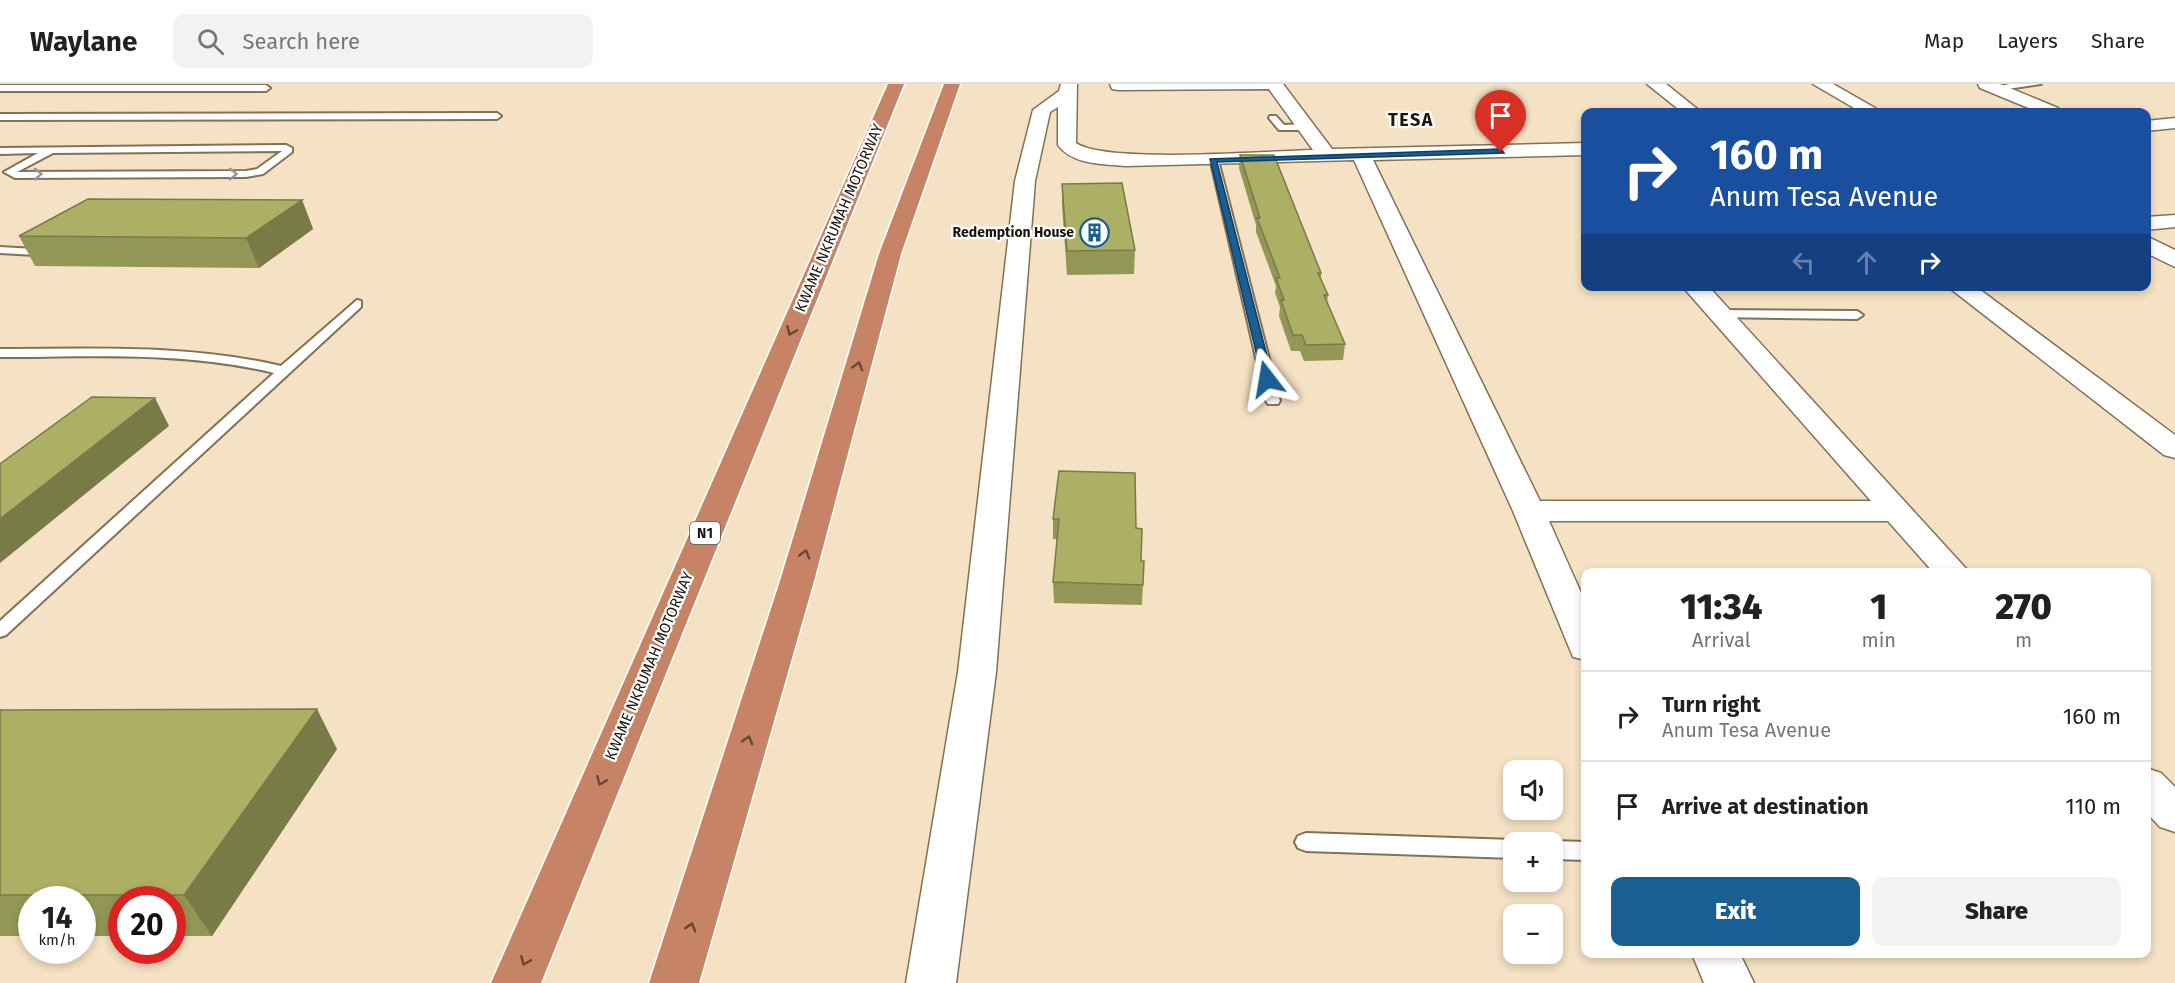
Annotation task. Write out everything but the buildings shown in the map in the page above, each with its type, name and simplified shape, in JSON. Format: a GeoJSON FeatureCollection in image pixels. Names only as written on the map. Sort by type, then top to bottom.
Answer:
{"type":"FeatureCollection","features":[{"type":"Feature","properties":{"kind":"highway","name":"KWAME NKRUMAH MOTORWAY"},"geometry":{"type":"LineString","coordinates":[[516,983],[896,84]]}},
{"type":"Feature","properties":{"kind":"highway"},"geometry":{"type":"LineString","coordinates":[[674,983],[797,581],[890,254],[952,84]]}},
{"type":"Feature","properties":{"kind":"street"},"geometry":{"type":"LineString","coordinates":[[1118,85],[1272,84],[1328,157]]}},
{"type":"Feature","properties":{"kind":"street"},"geometry":{"type":"LineString","coordinates":[[1655,84],[1687,108]]}},
{"type":"Feature","properties":{"kind":"street"},"geometry":{"type":"LineString","coordinates":[[1821,84],[1866,108]]}},
{"type":"Feature","properties":{"kind":"street"},"geometry":{"type":"LineString","coordinates":[[1990,86],[2042,108]]}},
{"type":"Feature","properties":{"kind":"street"},"geometry":{"type":"LineString","coordinates":[[1068,88],[1067,145],[1077,152],[1093,157],[1126,160],[1213,160],[1578,149]]}},
{"type":"Feature","properties":{"kind":"street"},"geometry":{"type":"LineString","coordinates":[[931,983],[977,672],[1025,181],[1042,110],[1068,88]]}},
{"type":"Feature","properties":{"kind":"street"},"geometry":{"type":"LineString","coordinates":[[2151,125],[2175,123]]}},
{"type":"Feature","properties":{"kind":"street"},"geometry":{"type":"LineString","coordinates":[[1362,156],[1529,511],[1581,636]]}},
{"type":"Feature","properties":{"kind":"street"},"geometry":{"type":"LineString","coordinates":[[2151,223],[2175,221]]}},
{"type":"Feature","properties":{"kind":"street"},"geometry":{"type":"LineString","coordinates":[[2151,246],[2175,260]]}},
{"type":"Feature","properties":{"kind":"street"},"geometry":{"type":"LineString","coordinates":[[1698,291],[1948,568]]}},
{"type":"Feature","properties":{"kind":"street"},"geometry":{"type":"LineString","coordinates":[[1966,291],[2175,449]]}},
{"type":"Feature","properties":{"kind":"street"},"geometry":{"type":"LineString","coordinates":[[1529,511],[1897,511]]}},
{"type":"Feature","properties":{"kind":"street"},"geometry":{"type":"LineString","coordinates":[[2151,789],[2175,815]]}},
{"type":"Feature","properties":{"kind":"street"},"geometry":{"type":"LineString","coordinates":[[1718,958],[1729,983]]}},
{"type":"Feature","properties":{"kind":"lane"},"geometry":{"type":"LineString","coordinates":[[1990,86],[2037,84]]}},
{"type":"Feature","properties":{"kind":"lane"},"geometry":{"type":"LineString","coordinates":[[0,88],[266,88]]}},
{"type":"Feature","properties":{"kind":"lane"},"geometry":{"type":"LineString","coordinates":[[0,117],[497,116]]}},
{"type":"Feature","properties":{"kind":"lane"},"geometry":{"type":"LineString","coordinates":[[1273,118],[1282,128],[1305,127]]}},
{"type":"Feature","properties":{"kind":"lane"},"geometry":{"type":"LineString","coordinates":[[121,174],[167,149]]}},
{"type":"Feature","properties":{"kind":"lane"},"geometry":{"type":"LineString","coordinates":[[0,151],[52,150],[167,149],[289,150],[255,174],[15,175],[9,172],[52,150]]}},
{"type":"Feature","properties":{"kind":"lane"},"geometry":{"type":"LineString","coordinates":[[34,160],[143,162],[279,159]]}},
{"type":"Feature","properties":{"kind":"lane"},"geometry":{"type":"LineString","coordinates":[[1213,160],[1273,400]]}},
{"type":"Feature","properties":{"kind":"lane"},"geometry":{"type":"LineString","coordinates":[[0,250],[35,252]]}},
{"type":"Feature","properties":{"kind":"lane"},"geometry":{"type":"LineString","coordinates":[[0,631],[357,304]]}},
{"type":"Feature","properties":{"kind":"lane"},"geometry":{"type":"LineString","coordinates":[[1717,314],[1857,315]]}},
{"type":"Feature","properties":{"kind":"lane"},"geometry":{"type":"LineString","coordinates":[[0,353],[186,355],[232,359],[283,371]]}},
{"type":"Feature","properties":{"kind":"lane"},"geometry":{"type":"LineString","coordinates":[[1306,842],[1503,849]]}},
{"type":"Feature","properties":{"kind":"lane"},"geometry":{"type":"LineString","coordinates":[[1563,850],[1581,851]]}},
{"type":"Feature","properties":{"kind":"place","name":"Redemption House"},"geometry":{"type":"Point","coordinates":[1095,232]}},
{"type":"Feature","properties":{"kind":"district","name":"TESA"},"geometry":{"type":"Point","coordinates":[1411,120]}},
{"type":"Feature","properties":{"kind":"route"},"geometry":{"type":"LineString","coordinates":[[1267,379],[1213,160],[1501,152]]}}]}
